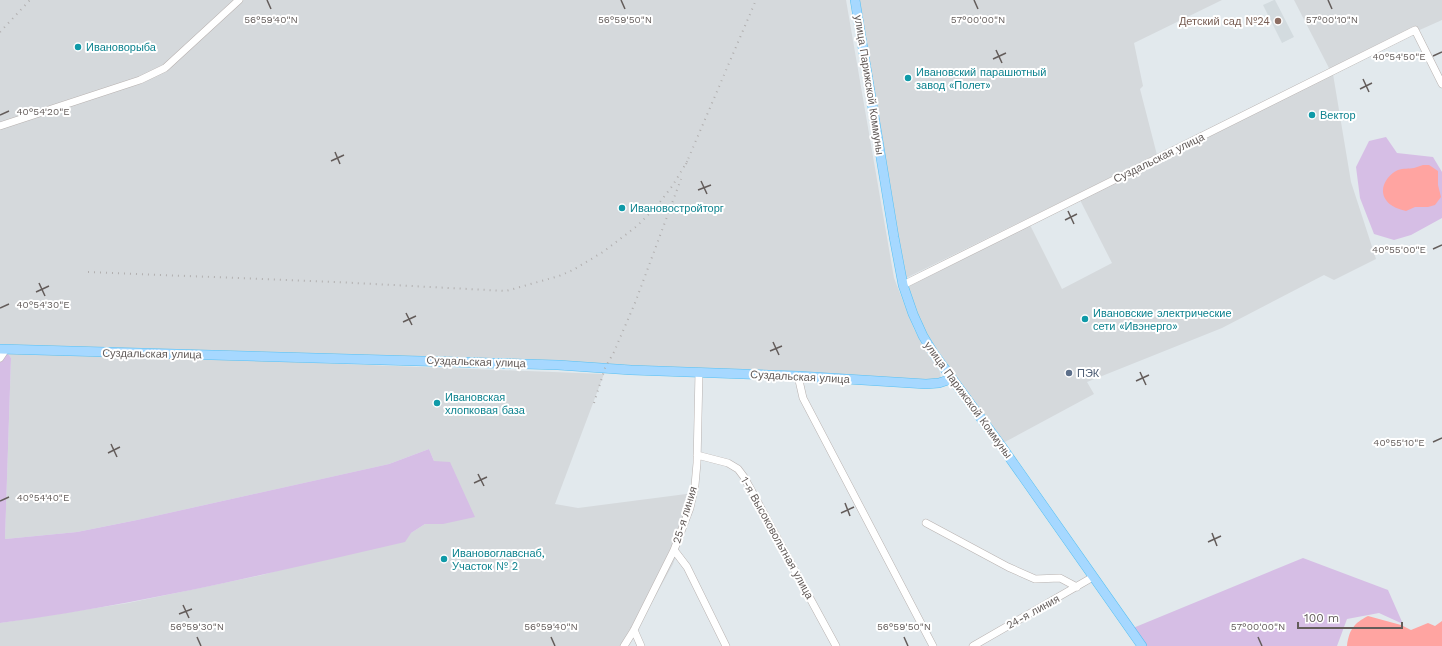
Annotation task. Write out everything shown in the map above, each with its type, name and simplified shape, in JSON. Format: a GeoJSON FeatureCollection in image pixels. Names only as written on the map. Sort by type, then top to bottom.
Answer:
{"type":"FeatureCollection","features":[{"type":"Feature","properties":{"kind":"main road","name":"улица Парижской Коммуны"},"geometry":{"type":"LineString","coordinates":[[855,0],[894,237],[903,285],[913,314],[923,336],[951,379],[1002,447],[1142,646]]}},
{"type":"Feature","properties":{"kind":"main road","name":"Суздальская улица"},"geometry":{"type":"LineString","coordinates":[[3,349],[443,361],[798,376],[926,384],[939,383],[951,379]]}},
{"type":"Feature","properties":{"kind":"street"},"geometry":{"type":"LineString","coordinates":[[0,126],[140,80],[165,68],[239,0]]}},
{"type":"Feature","properties":{"kind":"street","name":"Суздальская улица"},"geometry":{"type":"LineString","coordinates":[[903,285],[1415,30],[1442,84]]}},
{"type":"Feature","properties":{"kind":"street"},"geometry":{"type":"LineString","coordinates":[[0,358],[3,349]]}},
{"type":"Feature","properties":{"kind":"street","name":"25-я линия"},"geometry":{"type":"LineString","coordinates":[[624,646],[634,630],[674,550],[690,508],[695,484],[697,455],[699,372]]}},
{"type":"Feature","properties":{"kind":"street"},"geometry":{"type":"LineString","coordinates":[[798,376],[802,398],[933,646]]}},
{"type":"Feature","properties":{"kind":"street","name":"1-я Высоковольтная улица"},"geometry":{"type":"LineString","coordinates":[[697,455],[728,463],[738,469],[744,477],[836,646]]}},
{"type":"Feature","properties":{"kind":"street"},"geometry":{"type":"LineString","coordinates":[[926,523],[1008,567],[1034,579],[1060,578],[1077,587]]}},
{"type":"Feature","properties":{"kind":"street"},"geometry":{"type":"LineString","coordinates":[[674,550],[687,567],[726,646]]}},
{"type":"Feature","properties":{"kind":"street","name":"24-я линия"},"geometry":{"type":"LineString","coordinates":[[973,646],[1093,577]]}},
{"type":"Feature","properties":{"kind":"street"},"geometry":{"type":"LineString","coordinates":[[634,630],[641,646]]}},
{"type":"Feature","properties":{"kind":"shaded area"},"geometry":{"type":"Polygon","coordinates":[[[0,0],[846,0],[894,278],[914,329],[924,347],[939,368],[941,378],[939,381],[749,375],[0,345],[0,0]]]}},
{"type":"Feature","properties":{"kind":"shaded area"},"geometry":{"type":"Polygon","coordinates":[[[857,0],[1222,0],[1134,43],[1143,86],[1140,89],[1157,155],[906,278],[897,236],[857,0]]]}},
{"type":"Feature","properties":{"kind":"shaded area","name":"Детский сад №24"},"geometry":{"type":"Polygon","coordinates":[[[1274,0],[1294,37],[1282,43],[1263,5],[1274,0]]]}},
{"type":"Feature","properties":{"kind":"shaded area"},"geometry":{"type":"Polygon","coordinates":[[[1294,0],[1442,0],[1442,20],[1330,70],[1294,0]]]}},
{"type":"Feature","properties":{"kind":"shaded area"},"geometry":{"type":"Polygon","coordinates":[[[1333,74],[1351,182],[1376,259],[1334,280],[1324,275],[1222,328],[1087,382],[1094,394],[1003,443],[929,338],[918,317],[907,286],[1030,225],[1062,289],[1112,263],[1080,200],[1333,74]]]}},
{"type":"Feature","properties":{"kind":"shaded area"},"geometry":{"type":"Polygon","coordinates":[[[1386,137],[1397,153],[1433,157],[1442,172],[1442,218],[1411,235],[1394,240],[1374,234],[1360,198],[1356,167],[1369,141],[1386,137]]]}},
{"type":"Feature","properties":{"kind":"shaded area"},"geometry":{"type":"Polygon","coordinates":[[[1429,165],[1438,171],[1438,185],[1441,197],[1435,205],[1428,207],[1415,207],[1406,211],[1390,204],[1384,196],[1383,187],[1390,175],[1398,170],[1429,165]]]}},
{"type":"Feature","properties":{"kind":"shaded area"},"geometry":{"type":"Polygon","coordinates":[[[6,351],[604,374],[555,504],[578,508],[694,493],[693,509],[673,564],[628,646],[0,646],[0,623],[128,603],[262,575],[411,533],[425,524],[443,524],[434,461],[429,449],[389,464],[137,520],[77,532],[5,539],[11,358],[6,351]]]}},
{"type":"Feature","properties":{"kind":"shaded area"},"geometry":{"type":"Polygon","coordinates":[[[6,351],[11,358],[5,539],[77,532],[137,520],[389,464],[429,449],[434,461],[450,462],[475,517],[443,524],[425,524],[411,533],[405,542],[254,577],[153,598],[51,616],[0,623],[0,360],[6,351]]]}},
{"type":"Feature","properties":{"kind":"shaded area"},"geometry":{"type":"Polygon","coordinates":[[[1303,558],[1388,590],[1403,624],[1379,613],[1347,619],[1337,646],[1146,646],[1133,628],[1303,558]]]}},
{"type":"Feature","properties":{"kind":"shaded area"},"geometry":{"type":"Polygon","coordinates":[[[1368,616],[1401,625],[1411,630],[1428,623],[1435,626],[1442,621],[1442,646],[1347,646],[1349,636],[1353,628],[1359,621],[1368,616]]]}},
{"type":"Feature","properties":{"kind":"railway"},"geometry":{"type":"LineString","coordinates":[[0,32],[30,0]]}},
{"type":"Feature","properties":{"kind":"railway"},"geometry":{"type":"LineString","coordinates":[[686,164],[756,0]]}},
{"type":"Feature","properties":{"kind":"railway"},"geometry":{"type":"LineString","coordinates":[[88,272],[336,282],[506,291],[559,276],[573,270],[603,252],[637,226],[656,207],[673,185],[688,160]]}},
{"type":"Feature","properties":{"kind":"railway"},"geometry":{"type":"LineString","coordinates":[[594,403],[605,368],[614,352],[635,303],[681,179]]}},
{"type":"Feature","properties":{"kind":"place","name":"Детский сад №24"},"geometry":{"type":"Point","coordinates":[1278,21]}},
{"type":"Feature","properties":{"kind":"place","name":"Ивановорыба"},"geometry":{"type":"Point","coordinates":[78,47]}},
{"type":"Feature","properties":{"kind":"place","name":"Ивановский парашютный завод «Полет»"},"geometry":{"type":"Point","coordinates":[908,78]}},
{"type":"Feature","properties":{"kind":"place","name":"Вектор"},"geometry":{"type":"Point","coordinates":[1312,115]}},
{"type":"Feature","properties":{"kind":"place","name":"Ивановостройторг"},"geometry":{"type":"Point","coordinates":[622,208]}},
{"type":"Feature","properties":{"kind":"place","name":"Ивановские электрические сети «Ивэнерго»"},"geometry":{"type":"Point","coordinates":[1085,319]}},
{"type":"Feature","properties":{"kind":"place","name":"ПЭК"},"geometry":{"type":"Point","coordinates":[1069,373]}},
{"type":"Feature","properties":{"kind":"place","name":"Ивановская хлопковая база"},"geometry":{"type":"Point","coordinates":[437,403]}},
{"type":"Feature","properties":{"kind":"place","name":"Ивановоглавснаб, Участок № 2"},"geometry":{"type":"Point","coordinates":[444,559]}}]}
